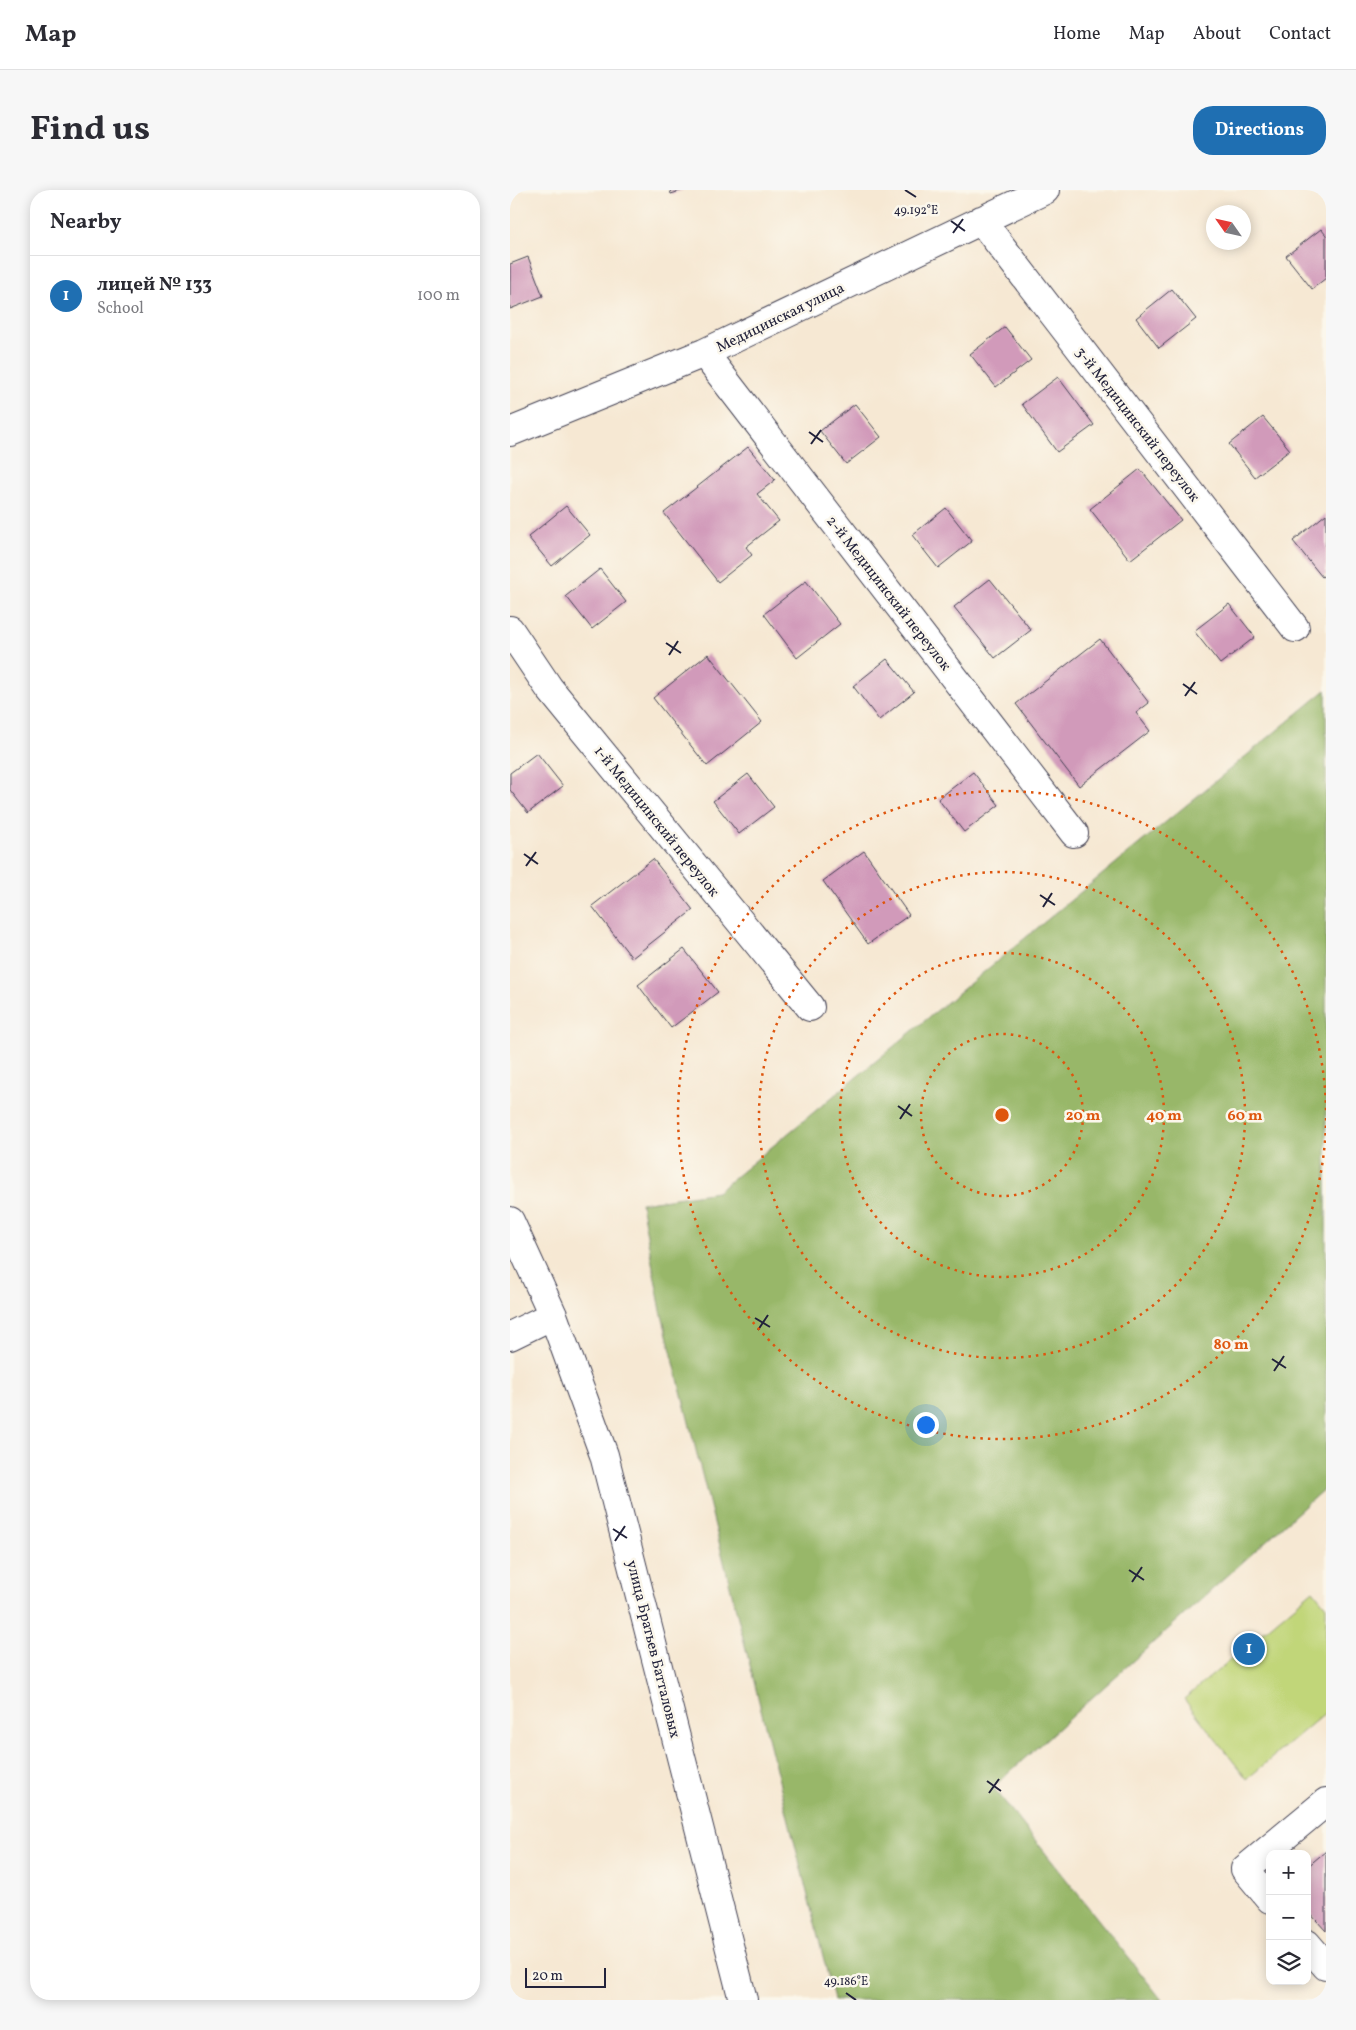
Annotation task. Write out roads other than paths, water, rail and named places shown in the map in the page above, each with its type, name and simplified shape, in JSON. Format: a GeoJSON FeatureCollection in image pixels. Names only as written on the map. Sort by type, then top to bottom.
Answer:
{"type":"FeatureCollection","features":[{"type":"Feature","properties":{"kind":"street","name":"Медицинская улица"},"geometry":{"type":"LineString","coordinates":[[510,432],[704,353],[1045,190]]}},
{"type":"Feature","properties":{"kind":"street","name":"3-й Медицинский переулок"},"geometry":{"type":"LineString","coordinates":[[981,220],[1295,628]]}},
{"type":"Feature","properties":{"kind":"street","name":"2-й Медицинский переулок"},"geometry":{"type":"LineString","coordinates":[[704,353],[1074,833]]}},
{"type":"Feature","properties":{"kind":"street","name":"1-й Медицинский переулок"},"geometry":{"type":"LineString","coordinates":[[510,630],[549,688],[810,1007]]}},
{"type":"Feature","properties":{"kind":"street","name":"улица Братьев Батталовых"},"geometry":{"type":"LineString","coordinates":[[510,1221],[553,1315],[604,1455],[743,2000]]}},
{"type":"Feature","properties":{"kind":"street"},"geometry":{"type":"LineString","coordinates":[[510,1336],[553,1315]]}},
{"type":"Feature","properties":{"kind":"street"},"geometry":{"type":"LineString","coordinates":[[1267,1895],[1245,1870],[1326,1802]]}},
{"type":"Feature","properties":{"kind":"street"},"geometry":{"type":"LineString","coordinates":[[1311,1949],[1326,1966]]}},
{"type":"Feature","properties":{"kind":"place","name":"лицей № 133"},"geometry":{"type":"Point","coordinates":[1249,1649]}}]}
